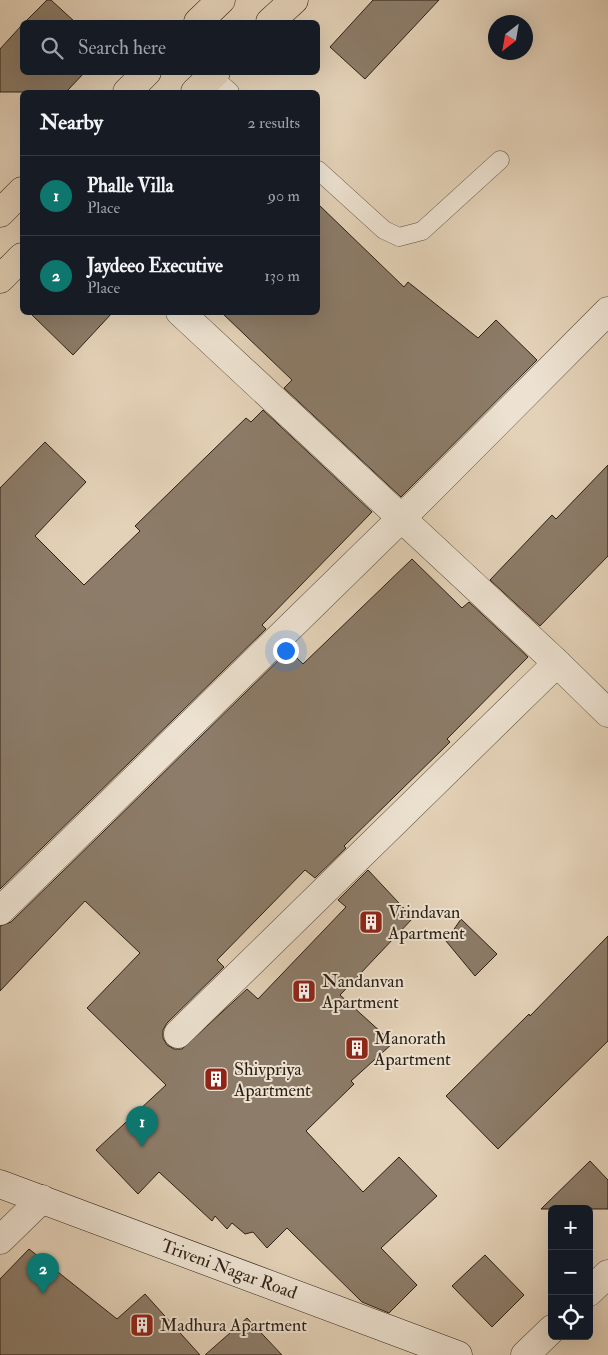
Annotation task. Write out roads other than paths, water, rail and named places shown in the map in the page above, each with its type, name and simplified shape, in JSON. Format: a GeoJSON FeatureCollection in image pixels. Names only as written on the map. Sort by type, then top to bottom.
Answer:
{"type":"FeatureCollection","features":[{"type":"Feature","properties":{"kind":"main road"},"geometry":{"type":"LineString","coordinates":[[200,20],[222,0]]}},
{"type":"Feature","properties":{"kind":"main road"},"geometry":{"type":"LineString","coordinates":[[272,20],[294,0]]}},
{"type":"Feature","properties":{"kind":"main road"},"geometry":{"type":"LineString","coordinates":[[129,90],[144,75]]}},
{"type":"Feature","properties":{"kind":"main road"},"geometry":{"type":"LineString","coordinates":[[0,213],[20,193]]}},
{"type":"Feature","properties":{"kind":"main road"},"geometry":{"type":"LineString","coordinates":[[0,279],[20,259]]}},
{"type":"Feature","properties":{"kind":"street"},"geometry":{"type":"LineString","coordinates":[[0,911],[608,311]]}},
{"type":"Feature","properties":{"kind":"street"},"geometry":{"type":"LineString","coordinates":[[183,315],[557,663],[608,713]]}},
{"type":"Feature","properties":{"kind":"street"},"geometry":{"type":"LineString","coordinates":[[178,1034],[557,663]]}},
{"type":"Feature","properties":{"kind":"street","name":"Triveni Nagar Road"},"geometry":{"type":"LineString","coordinates":[[0,1184],[458,1355]]}},
{"type":"Feature","properties":{"kind":"street"},"geometry":{"type":"LineString","coordinates":[[0,1240],[42,1199]]}},
{"type":"Feature","properties":{"kind":"street"},"geometry":{"type":"LineString","coordinates":[[593,1288],[608,1274]]}},
{"type":"Feature","properties":{"kind":"street"},"geometry":{"type":"LineString","coordinates":[[525,1355],[548,1333]]}},
{"type":"Feature","properties":{"kind":"lane"},"geometry":{"type":"LineString","coordinates":[[320,172],[384,230],[399,237],[422,231],[500,160]]}},
{"type":"Feature","properties":{"kind":"place","name":"Vrindavan Apartment"},"geometry":{"type":"Point","coordinates":[371,922]}},
{"type":"Feature","properties":{"kind":"place","name":"Nandanvan Apartment"},"geometry":{"type":"Point","coordinates":[304,991]}},
{"type":"Feature","properties":{"kind":"place","name":"Manorath Apartment"},"geometry":{"type":"Point","coordinates":[357,1048]}},
{"type":"Feature","properties":{"kind":"place","name":"Shivpriya Apartment"},"geometry":{"type":"Point","coordinates":[216,1079]}},
{"type":"Feature","properties":{"kind":"place","name":"Phalle Villa"},"geometry":{"type":"Point","coordinates":[142,1147]}},
{"type":"Feature","properties":{"kind":"place","name":"Jaydeeo Executive"},"geometry":{"type":"Point","coordinates":[43,1294]}},
{"type":"Feature","properties":{"kind":"place","name":"Madhura Apartment"},"geometry":{"type":"Point","coordinates":[142,1325]}}]}
